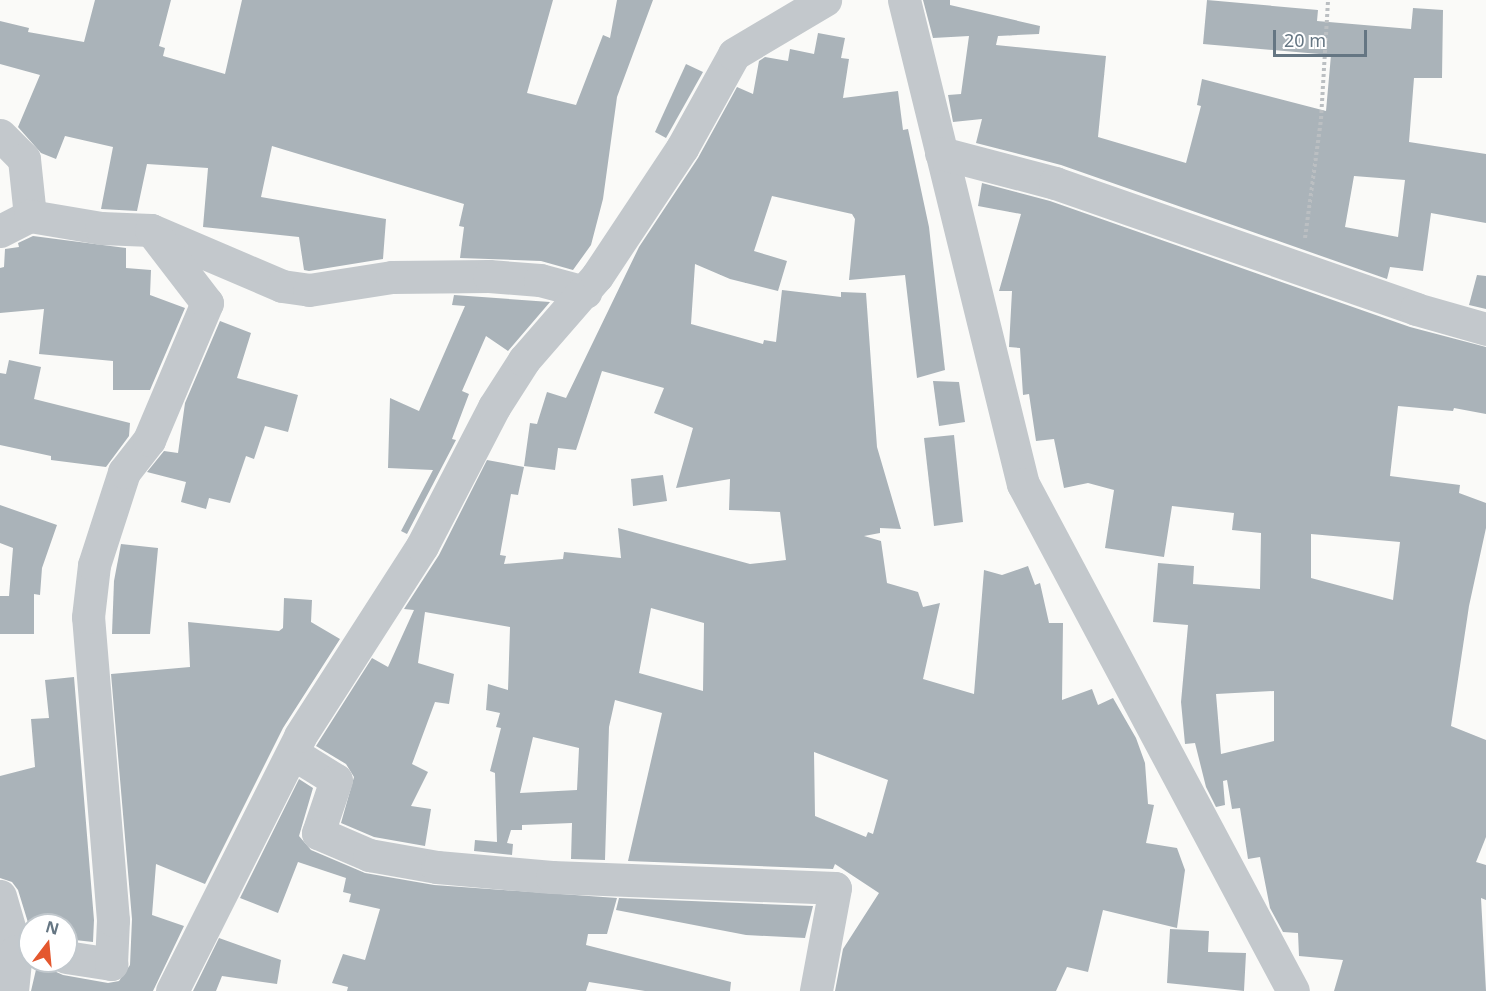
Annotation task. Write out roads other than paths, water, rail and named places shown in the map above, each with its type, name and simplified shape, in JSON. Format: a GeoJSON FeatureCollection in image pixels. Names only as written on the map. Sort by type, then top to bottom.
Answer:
{"type":"FeatureCollection","features":[{"type":"Feature","properties":{"kind":"street"},"geometry":{"type":"LineString","coordinates":[[172,991],[294,754],[300,736],[422,546],[494,407],[524,360],[585,292],[682,148],[734,54],[825,0]]}},
{"type":"Feature","properties":{"kind":"street"},"geometry":{"type":"LineString","coordinates":[[904,0],[1023,484],[1293,991]]}},
{"type":"Feature","properties":{"kind":"street"},"geometry":{"type":"LineString","coordinates":[[0,135],[24,159],[30,216]]}},
{"type":"Feature","properties":{"kind":"street"},"geometry":{"type":"LineString","coordinates":[[941,153],[1055,183],[1416,309],[1486,329]]}},
{"type":"Feature","properties":{"kind":"street"},"geometry":{"type":"LineString","coordinates":[[0,231],[30,216],[101,228],[151,230],[282,286],[309,290],[392,277],[489,276],[540,280],[585,292]]}},
{"type":"Feature","properties":{"kind":"street"},"geometry":{"type":"LineString","coordinates":[[78,959],[111,964],[113,920],[88,617],[94,565],[124,472],[148,440],[207,303],[151,230]]}},
{"type":"Feature","properties":{"kind":"street"},"geometry":{"type":"LineString","coordinates":[[294,754],[336,780],[318,833],[369,855],[437,867],[552,877],[835,888],[816,991]]}},
{"type":"Feature","properties":{"kind":"street"},"geometry":{"type":"LineString","coordinates":[[0,896],[15,953],[12,991]]}}]}
